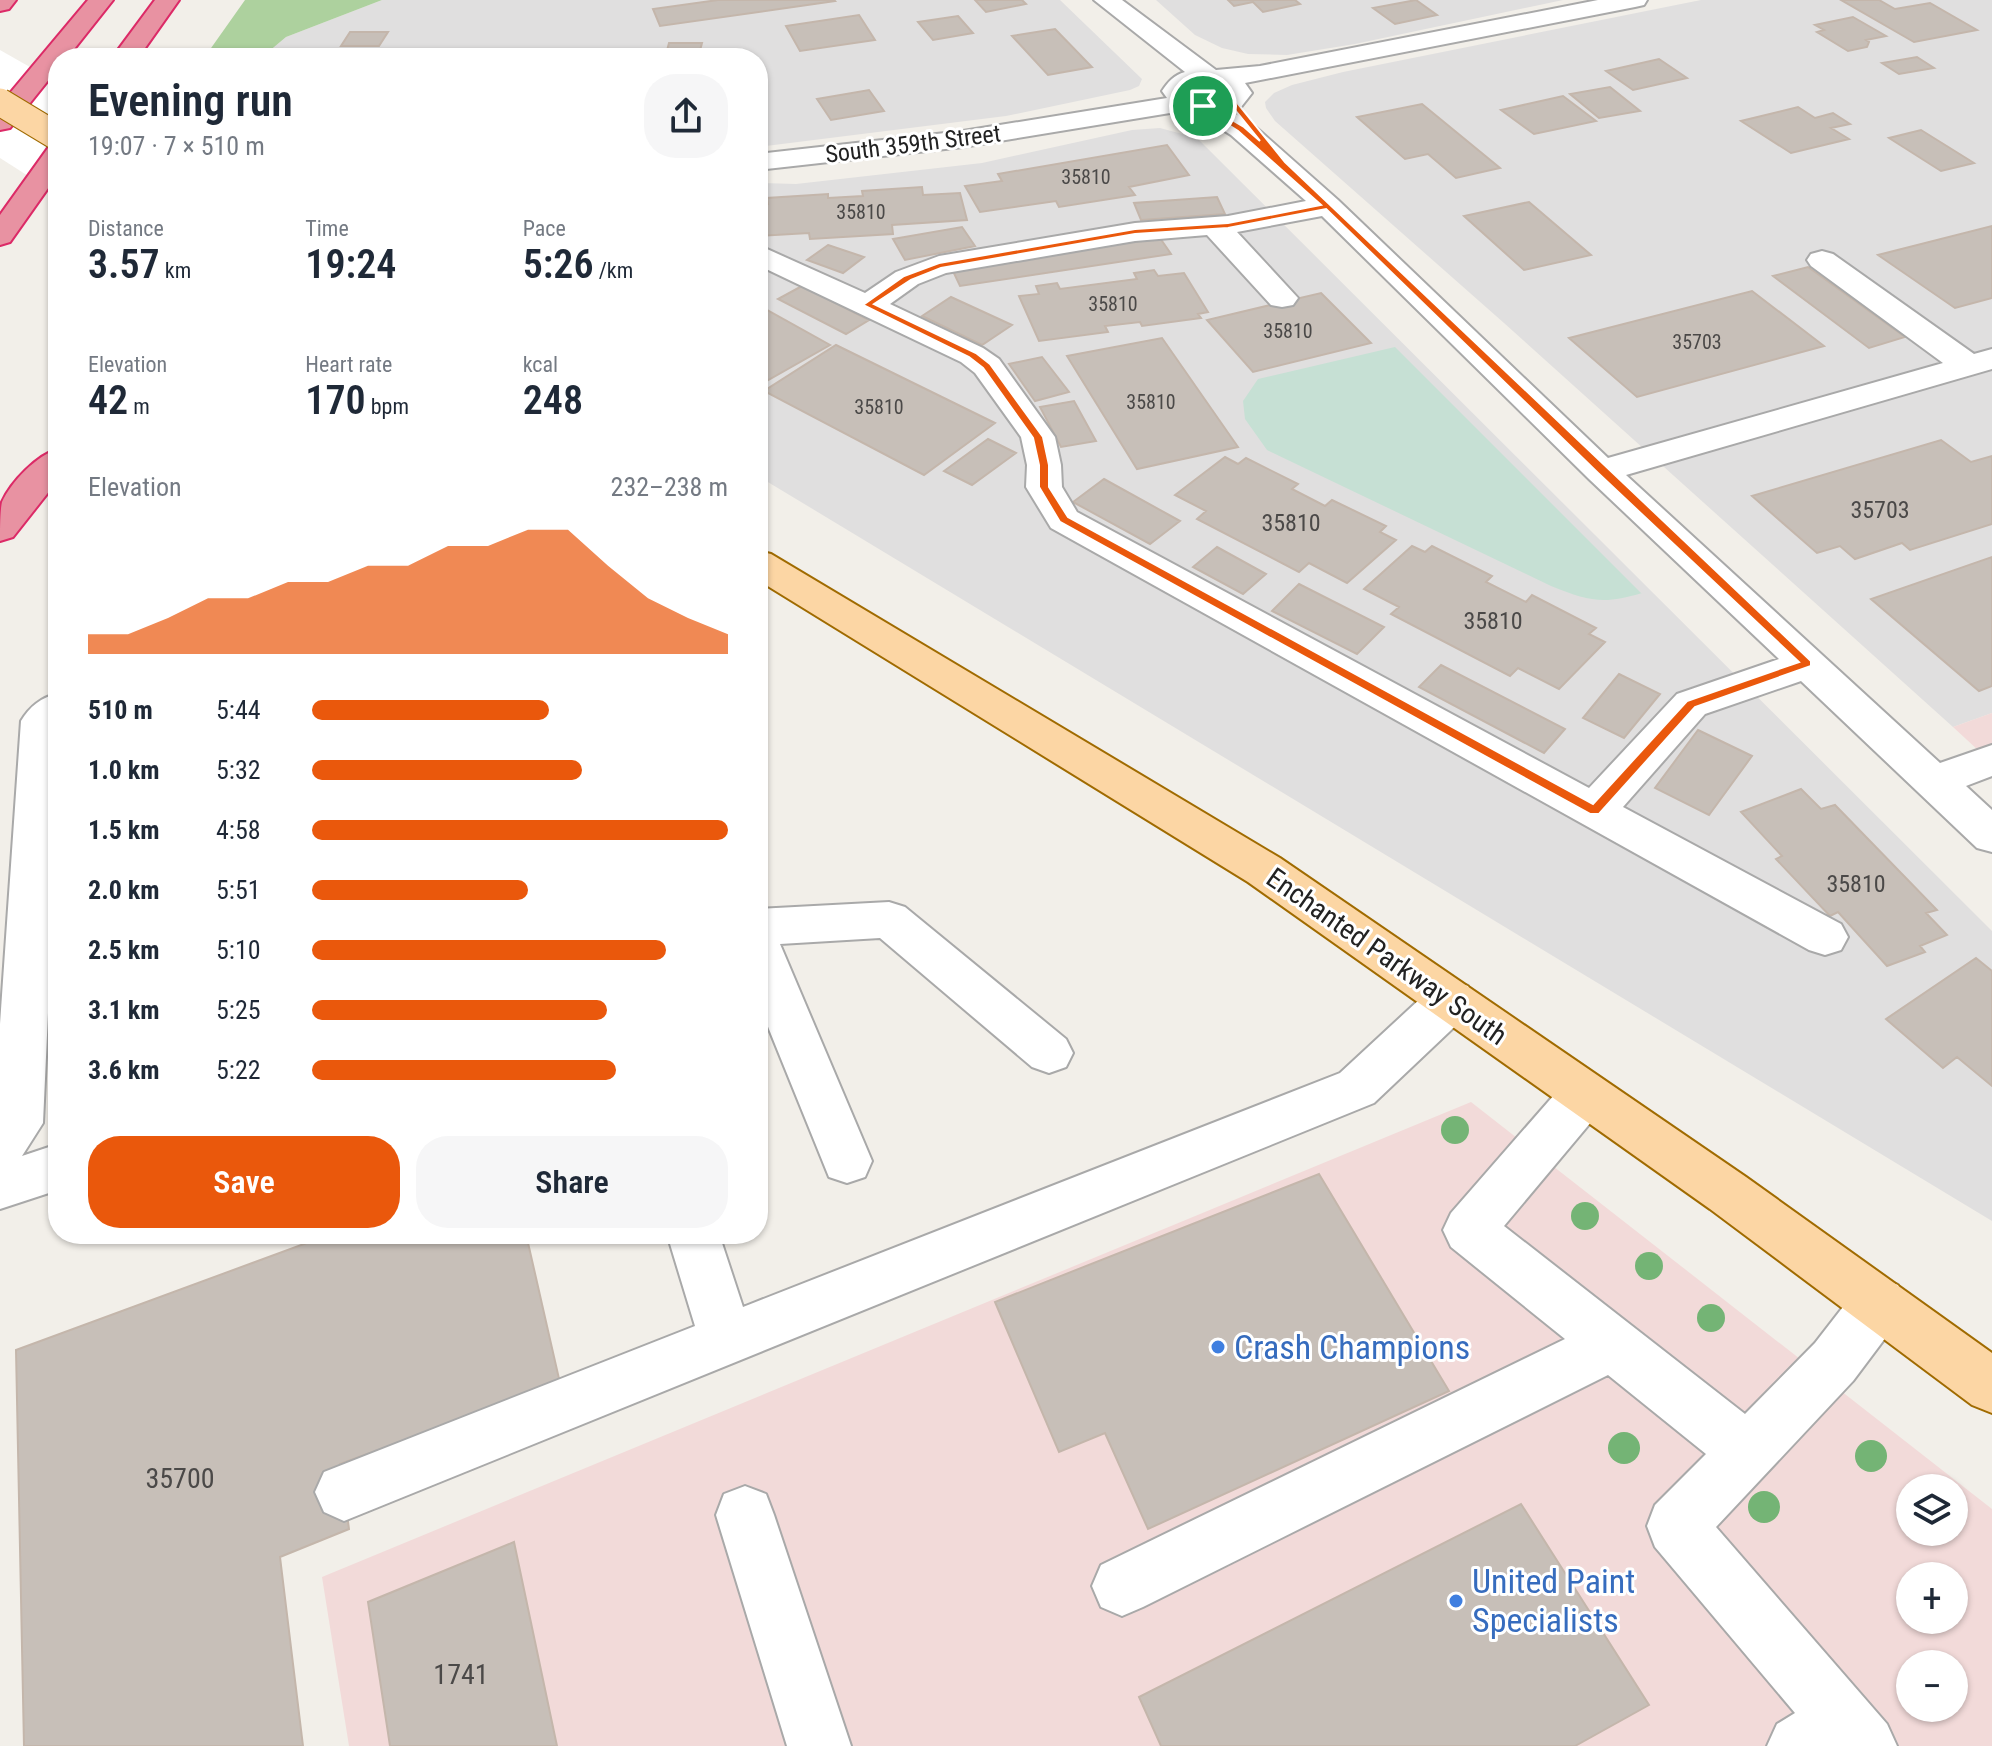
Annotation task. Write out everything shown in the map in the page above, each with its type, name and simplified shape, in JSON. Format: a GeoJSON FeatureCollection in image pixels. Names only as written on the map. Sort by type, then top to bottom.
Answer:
{"type":"FeatureCollection","features":[{"type":"Feature","properties":{"kind":"highway"},"geometry":{"type":"LineString","coordinates":[[0,88],[74,0]]}},
{"type":"Feature","properties":{"kind":"highway"},"geometry":{"type":"LineString","coordinates":[[61,48],[101,0]]}},
{"type":"Feature","properties":{"kind":"highway"},"geometry":{"type":"LineString","coordinates":[[132,48],[167,0]]}},
{"type":"Feature","properties":{"kind":"highway"},"geometry":{"type":"LineString","coordinates":[[0,122],[48,64]]}},
{"type":"Feature","properties":{"kind":"highway"},"geometry":{"type":"LineString","coordinates":[[0,236],[48,168]]}},
{"type":"Feature","properties":{"kind":"highway"},"geometry":{"type":"LineString","coordinates":[[0,529],[31,487],[48,470]]}},
{"type":"Feature","properties":{"kind":"main road"},"geometry":{"type":"LineString","coordinates":[[0,102],[48,131]]}},
{"type":"Feature","properties":{"kind":"main road","name":"Enchanted Parkway South"},"geometry":{"type":"LineString","coordinates":[[768,569],[1264,870],[1585,1094],[1992,1386]]}},
{"type":"Feature","properties":{"kind":"street"},"geometry":{"type":"LineString","coordinates":[[1105,0],[1212,77],[1232,84],[1235,97],[1282,164]]}},
{"type":"Feature","properties":{"kind":"street"},"geometry":{"type":"LineString","coordinates":[[1105,0],[1158,55],[1187,96],[1241,129],[1328,206],[1601,471],[1992,836]]}},
{"type":"Feature","properties":{"kind":"street"},"geometry":{"type":"LineString","coordinates":[[1187,96],[1191,78],[1260,74],[1635,0]]}},
{"type":"Feature","properties":{"kind":"street"},"geometry":{"type":"LineString","coordinates":[[1187,96],[1235,97],[1283,75],[1391,49]]}},
{"type":"Feature","properties":{"kind":"street","name":"South 359th Street"},"geometry":{"type":"LineString","coordinates":[[768,161],[963,139],[1187,96]]}},
{"type":"Feature","properties":{"kind":"street"},"geometry":{"type":"LineString","coordinates":[[868,305],[907,278],[939,265],[1135,232],[1215,226],[1328,206]]}},
{"type":"Feature","properties":{"kind":"street"},"geometry":{"type":"LineString","coordinates":[[1215,226],[1282,298]]}},
{"type":"Feature","properties":{"kind":"street"},"geometry":{"type":"LineString","coordinates":[[768,259],[972,355],[987,366],[1038,437],[1044,465],[1044,487],[1064,520],[1825,937]]}},
{"type":"Feature","properties":{"kind":"street"},"geometry":{"type":"LineString","coordinates":[[1822,260],[1981,362]]}},
{"type":"Feature","properties":{"kind":"street"},"geometry":{"type":"LineString","coordinates":[[1601,471],[1981,362]]}},
{"type":"Feature","properties":{"kind":"street"},"geometry":{"type":"LineString","coordinates":[[1595,810],[1691,704],[1807,664]]}},
{"type":"Feature","properties":{"kind":"street"},"geometry":{"type":"LineString","coordinates":[[0,1146],[18,1123],[41,721],[48,715]]}},
{"type":"Feature","properties":{"kind":"street"},"geometry":{"type":"LineString","coordinates":[[1934,782],[1992,760]]}},
{"type":"Feature","properties":{"kind":"street"},"geometry":{"type":"LineString","coordinates":[[768,926],[889,920],[1049,1053]]}},
{"type":"Feature","properties":{"kind":"street"},"geometry":{"type":"LineString","coordinates":[[768,969],[847,1161]]}},
{"type":"Feature","properties":{"kind":"street"},"geometry":{"type":"LineString","coordinates":[[344,1492],[1357,1088],[1451,1000]]}},
{"type":"Feature","properties":{"kind":"street"},"geometry":{"type":"LineString","coordinates":[[1585,1094],[1469,1230],[1746,1450]]}},
{"type":"Feature","properties":{"kind":"street"},"geometry":{"type":"LineString","coordinates":[[0,1186],[48,1170]]}},
{"type":"Feature","properties":{"kind":"street"},"geometry":{"type":"LineString","coordinates":[[696,1244],[727,1341]]}},
{"type":"Feature","properties":{"kind":"street"},"geometry":{"type":"LineString","coordinates":[[1836,1737],[1676,1526],[1834,1362],[1879,1303]]}},
{"type":"Feature","properties":{"kind":"street"},"geometry":{"type":"LineString","coordinates":[[1122,1586],[1613,1344]]}},
{"type":"Feature","properties":{"kind":"street"},"geometry":{"type":"LineString","coordinates":[[745,1515],[819,1746]]}},
{"type":"Feature","properties":{"kind":"shaded area"},"geometry":{"type":"Polygon","coordinates":[[[382,0],[1060,0],[1142,79],[1139,86],[1130,90],[1006,116],[768,146],[768,48],[273,48],[286,37],[382,0]]]}},
{"type":"Feature","properties":{"kind":"shaded area"},"geometry":{"type":"Polygon","coordinates":[[[1156,0],[1563,0],[1355,44],[1287,55],[1248,54],[1222,48],[1195,35],[1156,0]]]}},
{"type":"Feature","properties":{"kind":"shaded area"},"geometry":{"type":"Polygon","coordinates":[[[1701,0],[1992,0],[1992,713],[1953,727],[1275,121],[1266,108],[1265,102],[1274,93],[1292,85],[1343,72],[1701,0]]]}},
{"type":"Feature","properties":{"kind":"shaded area"},"geometry":{"type":"Polygon","coordinates":[[[1160,128],[1197,138],[1992,931],[1992,1221],[768,482],[768,183],[796,184],[982,163],[1132,130],[1160,128]]]}},
{"type":"Feature","properties":{"kind":"shaded area"},"geometry":{"type":"Polygon","coordinates":[[[1992,713],[1992,763],[1953,727],[1992,713]]]}},
{"type":"Feature","properties":{"kind":"shaded area"},"geometry":{"type":"Polygon","coordinates":[[[1471,1102],[1947,1474],[1896,1474],[1896,1546],[1968,1546],[1968,1490],[1992,1509],[1992,1746],[349,1746],[322,1577],[1471,1102]]]}},
{"type":"Feature","properties":{"kind":"green space"},"geometry":{"type":"Polygon","coordinates":[[[245,0],[382,0],[286,37],[273,48],[211,48],[245,0]]]}},
{"type":"Feature","properties":{"kind":"green space"},"geometry":{"type":"Polygon","coordinates":[[[1395,347],[1642,593],[1596,600],[1551,586],[1267,450],[1245,419],[1243,401],[1258,379],[1395,347]]]}},
{"type":"Feature","properties":{"kind":"pier"},"geometry":{"type":"Polygon","coordinates":[[[0,50],[48,77],[48,189],[0,158],[0,50]]]}},
{"type":"Feature","properties":{"kind":"building"},"geometry":{"type":"Polygon","coordinates":[[[718,0],[835,1],[660,26],[653,9],[718,0]]]}},
{"type":"Feature","properties":{"kind":"building"},"geometry":{"type":"Polygon","coordinates":[[[975,0],[1022,0],[1026,4],[986,12],[975,0]]]}},
{"type":"Feature","properties":{"kind":"building"},"geometry":{"type":"Polygon","coordinates":[[[1228,0],[1295,0],[1300,4],[1263,12],[1253,2],[1234,6],[1228,0]]]}},
{"type":"Feature","properties":{"kind":"building"},"geometry":{"type":"Polygon","coordinates":[[[1416,0],[1437,15],[1395,24],[1373,8],[1416,0]]]}},
{"type":"Feature","properties":{"kind":"building"},"geometry":{"type":"Polygon","coordinates":[[[1841,0],[1879,0],[1895,9],[1930,3],[1977,30],[1914,42],[1841,0]]]}},
{"type":"Feature","properties":{"kind":"building"},"geometry":{"type":"Polygon","coordinates":[[[859,15],[875,40],[800,51],[786,26],[859,15]]]}},
{"type":"Feature","properties":{"kind":"building"},"geometry":{"type":"Polygon","coordinates":[[[958,16],[973,33],[933,40],[918,22],[958,16]]]}},
{"type":"Feature","properties":{"kind":"building"},"geometry":{"type":"Polygon","coordinates":[[[1853,17],[1886,36],[1866,40],[1869,42],[1867,47],[1848,51],[1817,32],[1824,30],[1815,25],[1853,17]]]}},
{"type":"Feature","properties":{"kind":"building"},"geometry":{"type":"Polygon","coordinates":[[[1055,29],[1092,67],[1048,75],[1012,36],[1055,29]]]}},
{"type":"Feature","properties":{"kind":"building"},"geometry":{"type":"Polygon","coordinates":[[[350,32],[388,32],[379,46],[341,46],[350,32]]]}},
{"type":"Feature","properties":{"kind":"building"},"geometry":{"type":"Polygon","coordinates":[[[669,43],[702,43],[701,48],[668,48],[669,43]]]}},
{"type":"Feature","properties":{"kind":"building"},"geometry":{"type":"Polygon","coordinates":[[[1917,57],[1934,68],[1899,74],[1882,63],[1917,57]]]}},
{"type":"Feature","properties":{"kind":"building"},"geometry":{"type":"Polygon","coordinates":[[[1659,59],[1687,78],[1633,90],[1606,71],[1659,59]]]}},
{"type":"Feature","properties":{"kind":"building"},"geometry":{"type":"Polygon","coordinates":[[[1610,87],[1640,111],[1599,118],[1570,94],[1610,87]]]}},
{"type":"Feature","properties":{"kind":"building"},"geometry":{"type":"Polygon","coordinates":[[[869,90],[884,111],[831,120],[817,99],[869,90]]]}},
{"type":"Feature","properties":{"kind":"building"},"geometry":{"type":"Polygon","coordinates":[[[1563,96],[1596,121],[1534,134],[1501,110],[1563,96]]]}},
{"type":"Feature","properties":{"kind":"building"},"geometry":{"type":"Polygon","coordinates":[[[1422,104],[1500,168],[1456,178],[1428,154],[1405,159],[1357,117],[1422,104]]]}},
{"type":"Feature","properties":{"kind":"building"},"geometry":{"type":"Polygon","coordinates":[[[1798,107],[1815,118],[1833,113],[1850,124],[1831,128],[1849,139],[1791,153],[1741,121],[1798,107]]]}},
{"type":"Feature","properties":{"kind":"building"},"geometry":{"type":"Polygon","coordinates":[[[1921,130],[1974,163],[1941,171],[1889,138],[1921,130]]]}},
{"type":"Feature","properties":{"kind":"building"},"geometry":{"type":"Polygon","coordinates":[[[1167,145],[1189,175],[1129,187],[1135,195],[1059,207],[1056,201],[980,212],[965,186],[1002,181],[998,174],[1167,145]]]}},
{"type":"Feature","properties":{"kind":"building"},"geometry":{"type":"Polygon","coordinates":[[[922,187],[923,195],[960,193],[967,220],[892,225],[893,234],[810,239],[809,233],[768,235],[768,198],[828,194],[828,198],[863,196],[862,191],[922,187]]]}},
{"type":"Feature","properties":{"kind":"building"},"geometry":{"type":"Polygon","coordinates":[[[1217,197],[1225,214],[1141,220],[1134,203],[1217,197]]]}},
{"type":"Feature","properties":{"kind":"building"},"geometry":{"type":"Polygon","coordinates":[[[1529,202],[1591,255],[1524,270],[1464,216],[1529,202]]]}},
{"type":"Feature","properties":{"kind":"building"},"geometry":{"type":"Polygon","coordinates":[[[1992,226],[1992,298],[1955,308],[1878,255],[1992,226]]]}},
{"type":"Feature","properties":{"kind":"building"},"geometry":{"type":"Polygon","coordinates":[[[962,227],[975,246],[905,260],[893,239],[962,227]]]}},
{"type":"Feature","properties":{"kind":"building"},"geometry":{"type":"Polygon","coordinates":[[[1160,238],[1171,254],[960,286],[952,269],[1160,238]]]}},
{"type":"Feature","properties":{"kind":"building"},"geometry":{"type":"Polygon","coordinates":[[[828,245],[864,257],[843,273],[807,260],[828,245]]]}},
{"type":"Feature","properties":{"kind":"building"},"geometry":{"type":"Polygon","coordinates":[[[1808,267],[1905,337],[1869,348],[1773,276],[1808,267]]]}},
{"type":"Feature","properties":{"kind":"building"},"geometry":{"type":"Polygon","coordinates":[[[1154,270],[1158,276],[1184,273],[1208,312],[1198,314],[1201,318],[1142,326],[1140,322],[1105,326],[1108,332],[1039,341],[1019,296],[1039,294],[1036,286],[1057,283],[1060,289],[1137,279],[1134,273],[1154,270]]]}},
{"type":"Feature","properties":{"kind":"building"},"geometry":{"type":"Polygon","coordinates":[[[802,286],[869,320],[846,334],[778,299],[802,286]]]}},
{"type":"Feature","properties":{"kind":"building"},"geometry":{"type":"Polygon","coordinates":[[[1752,291],[1824,346],[1637,397],[1569,338],[1752,291]]]}},
{"type":"Feature","properties":{"kind":"building"},"geometry":{"type":"Polygon","coordinates":[[[1321,293],[1371,343],[1253,372],[1207,320],[1321,293]]]}},
{"type":"Feature","properties":{"kind":"building"},"geometry":{"type":"Polygon","coordinates":[[[951,297],[1012,325],[982,345],[922,316],[951,297]]]}},
{"type":"Feature","properties":{"kind":"building"},"geometry":{"type":"Polygon","coordinates":[[[768,311],[830,345],[768,380],[768,311]]]}},
{"type":"Feature","properties":{"kind":"building"},"geometry":{"type":"Polygon","coordinates":[[[1162,338],[1238,447],[1137,469],[1067,356],[1162,338]]]}},
{"type":"Feature","properties":{"kind":"building"},"geometry":{"type":"Polygon","coordinates":[[[836,345],[995,423],[924,475],[768,393],[768,388],[836,345]]]}},
{"type":"Feature","properties":{"kind":"building"},"geometry":{"type":"Polygon","coordinates":[[[1042,357],[1069,392],[1035,401],[1009,364],[1042,357]]]}},
{"type":"Feature","properties":{"kind":"building"},"geometry":{"type":"Polygon","coordinates":[[[1074,401],[1096,441],[1061,447],[1040,407],[1074,401]]]}},
{"type":"Feature","properties":{"kind":"building"},"geometry":{"type":"Polygon","coordinates":[[[988,439],[1016,453],[972,485],[944,471],[988,439]]]}},
{"type":"Feature","properties":{"kind":"building"},"geometry":{"type":"Polygon","coordinates":[[[1941,440],[1971,462],[1992,456],[1992,524],[1910,550],[1902,543],[1855,559],[1840,546],[1817,553],[1752,496],[1941,440]]]}},
{"type":"Feature","properties":{"kind":"building"},"geometry":{"type":"Polygon","coordinates":[[[1225,457],[1238,464],[1246,458],[1298,484],[1292,489],[1325,506],[1332,500],[1386,526],[1380,532],[1396,540],[1347,583],[1309,563],[1299,572],[1197,519],[1206,511],[1175,495],[1225,457]]]}},
{"type":"Feature","properties":{"kind":"building"},"geometry":{"type":"Polygon","coordinates":[[[1104,479],[1180,521],[1150,544],[1073,502],[1104,479]]]}},
{"type":"Feature","properties":{"kind":"building"},"geometry":{"type":"Polygon","coordinates":[[[1412,546],[1425,552],[1432,546],[1492,576],[1486,582],[1526,602],[1532,595],[1596,628],[1589,634],[1605,642],[1559,689],[1518,668],[1510,676],[1391,614],[1399,607],[1364,589],[1412,546]]]}},
{"type":"Feature","properties":{"kind":"building"},"geometry":{"type":"Polygon","coordinates":[[[1217,547],[1266,574],[1243,594],[1193,567],[1217,547]]]}},
{"type":"Feature","properties":{"kind":"building"},"geometry":{"type":"Polygon","coordinates":[[[1992,557],[1992,686],[1979,691],[1871,599],[1992,557]]]}},
{"type":"Feature","properties":{"kind":"building"},"geometry":{"type":"Polygon","coordinates":[[[1299,584],[1384,627],[1357,654],[1272,611],[1299,584]]]}},
{"type":"Feature","properties":{"kind":"building"},"geometry":{"type":"Polygon","coordinates":[[[1441,665],[1565,729],[1544,753],[1419,687],[1441,665]]]}},
{"type":"Feature","properties":{"kind":"building"},"geometry":{"type":"Polygon","coordinates":[[[1619,674],[1660,694],[1624,738],[1583,718],[1619,674]]]}},
{"type":"Feature","properties":{"kind":"building"},"geometry":{"type":"Polygon","coordinates":[[[1698,730],[1752,756],[1709,815],[1655,788],[1698,730]]]}},
{"type":"Feature","properties":{"kind":"building"},"geometry":{"type":"Polygon","coordinates":[[[1801,789],[1821,809],[1835,805],[1937,910],[1926,913],[1947,935],[1920,946],[1925,952],[1887,966],[1838,912],[1830,916],[1776,859],[1782,856],[1741,812],[1801,789]]]}},
{"type":"Feature","properties":{"kind":"building"},"geometry":{"type":"Polygon","coordinates":[[[1976,958],[1992,971],[1992,1086],[1957,1057],[1943,1068],[1886,1019],[1976,958]]]}},
{"type":"Feature","properties":{"kind":"building","name":"Crash Champions"},"geometry":{"type":"Polygon","coordinates":[[[1319,1174],[1449,1391],[1148,1529],[1105,1433],[1059,1452],[995,1302],[1319,1174]]]}},
{"type":"Feature","properties":{"kind":"building"},"geometry":{"type":"Polygon","coordinates":[[[304,1244],[528,1244],[560,1383],[340,1464],[349,1529],[280,1557],[303,1746],[24,1746],[16,1350],[304,1244]]]}},
{"type":"Feature","properties":{"kind":"building","name":"United Paint Specialists"},"geometry":{"type":"Polygon","coordinates":[[[1521,1504],[1649,1705],[1575,1746],[1161,1746],[1139,1697],[1521,1504]]]}},
{"type":"Feature","properties":{"kind":"building"},"geometry":{"type":"Polygon","coordinates":[[[514,1542],[557,1746],[390,1746],[368,1602],[514,1542]]]}},
{"type":"Feature","properties":{"kind":"place","name":"Crash Champions"},"geometry":{"type":"Point","coordinates":[1218,1347]}},
{"type":"Feature","properties":{"kind":"place","name":"United Paint Specialists"},"geometry":{"type":"Point","coordinates":[1456,1601]}},
{"type":"Feature","properties":{"kind":"route"},"geometry":{"type":"LineString","coordinates":[[1203,106],[1232,101],[1282,164],[1328,206],[1601,471],[1807,664],[1691,704],[1595,810],[1064,520],[1044,487],[1044,465],[1038,437],[987,366],[972,355],[868,305],[907,278],[939,265],[1135,232],[1228,225],[1328,206],[1241,129],[1203,106]]}}]}
